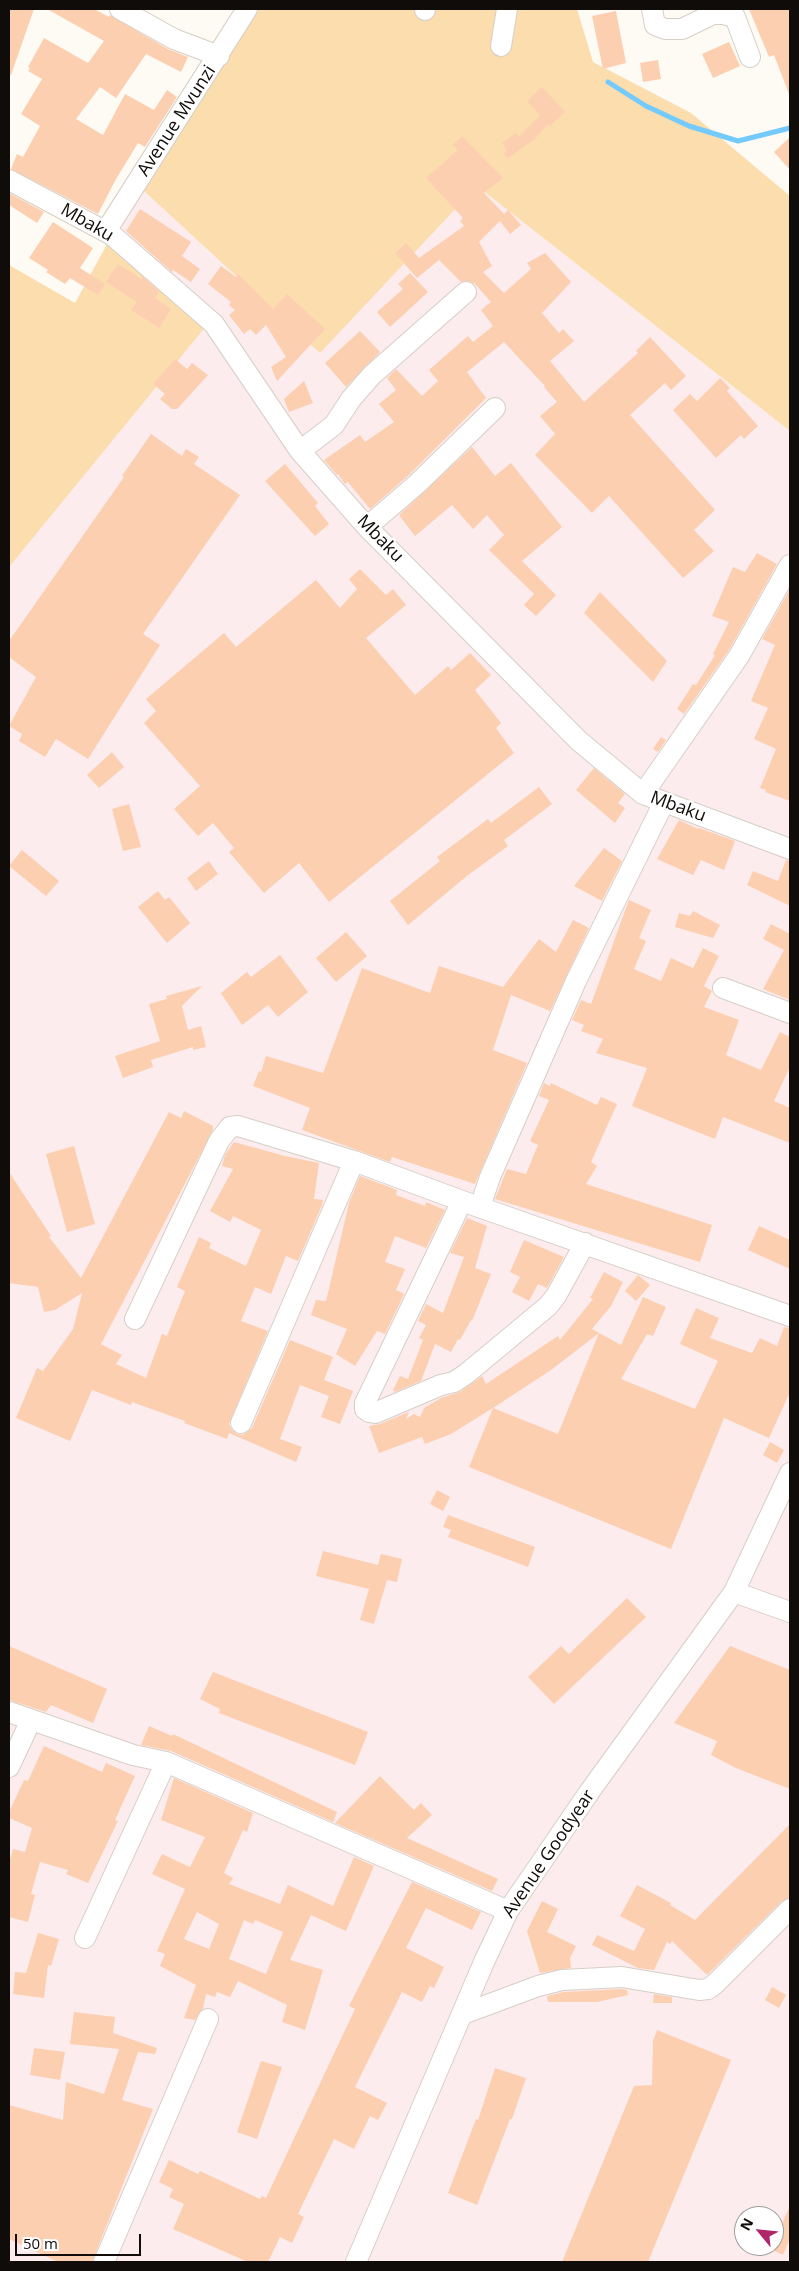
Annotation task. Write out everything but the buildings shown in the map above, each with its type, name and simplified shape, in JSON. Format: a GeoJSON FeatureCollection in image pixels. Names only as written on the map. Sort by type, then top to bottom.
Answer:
{"type":"FeatureCollection","features":[{"type":"Feature","properties":{"kind":"street"},"geometry":{"type":"LineString","coordinates":[[120,9],[174,39],[219,56]]}},
{"type":"Feature","properties":{"kind":"street","name":"Avenue Mvunzi"},"geometry":{"type":"LineString","coordinates":[[106,231],[219,56],[247,9]]}},
{"type":"Feature","properties":{"kind":"street"},"geometry":{"type":"LineString","coordinates":[[501,46],[507,9]]}},
{"type":"Feature","properties":{"kind":"street"},"geometry":{"type":"LineString","coordinates":[[652,9],[655,25],[665,29],[682,29],[713,14],[735,17],[750,57]]}},
{"type":"Feature","properties":{"kind":"street","name":"Mbaku"},"geometry":{"type":"LineString","coordinates":[[9,180],[106,231],[214,324],[300,451],[367,527],[579,741],[643,794],[790,849]]}},
{"type":"Feature","properties":{"kind":"street"},"geometry":{"type":"LineString","coordinates":[[300,451],[334,425],[351,399],[372,375],[466,292]]}},
{"type":"Feature","properties":{"kind":"street"},"geometry":{"type":"LineString","coordinates":[[367,527],[418,484],[495,408]]}},
{"type":"Feature","properties":{"kind":"street"},"geometry":{"type":"LineString","coordinates":[[643,794],[739,656],[790,565]]}},
{"type":"Feature","properties":{"kind":"street"},"geometry":{"type":"LineString","coordinates":[[585,1243],[556,1296],[548,1306],[466,1374],[454,1382],[441,1385],[375,1413],[365,1409],[365,1403],[471,1204],[490,1178],[576,980],[664,802]]}},
{"type":"Feature","properties":{"kind":"street"},"geometry":{"type":"LineString","coordinates":[[722,988],[790,1013]]}},
{"type":"Feature","properties":{"kind":"street"},"geometry":{"type":"LineString","coordinates":[[136,1319],[219,1141],[230,1128],[238,1126],[354,1161],[790,1316]]}},
{"type":"Feature","properties":{"kind":"street"},"geometry":{"type":"LineString","coordinates":[[241,1423],[354,1161]]}},
{"type":"Feature","properties":{"kind":"street","name":"Avenue Goodyear"},"geometry":{"type":"LineString","coordinates":[[356,2262],[508,1910],[590,1791],[734,1592],[790,1473]]}},
{"type":"Feature","properties":{"kind":"street"},"geometry":{"type":"LineString","coordinates":[[734,1592],[790,1612]]}},
{"type":"Feature","properties":{"kind":"street"},"geometry":{"type":"LineString","coordinates":[[9,1712],[133,1755],[166,1762],[508,1910]]}},
{"type":"Feature","properties":{"kind":"street"},"geometry":{"type":"LineString","coordinates":[[9,1768],[31,1720]]}},
{"type":"Feature","properties":{"kind":"street"},"geometry":{"type":"LineString","coordinates":[[85,1938],[166,1762]]}},
{"type":"Feature","properties":{"kind":"street"},"geometry":{"type":"LineString","coordinates":[[463,2014],[538,1986],[562,1980],[622,1977],[699,1990],[708,1989],[790,1908]]}},
{"type":"Feature","properties":{"kind":"street"},"geometry":{"type":"LineString","coordinates":[[104,2262],[208,2019]]}},
{"type":"Feature","properties":{"kind":"shaded area"},"geometry":{"type":"Polygon","coordinates":[[[257,9],[577,9],[593,62],[691,113],[790,196],[790,431],[477,186],[320,353],[144,191],[257,9]]]}},
{"type":"Feature","properties":{"kind":"shaded area"},"geometry":{"type":"Polygon","coordinates":[[[477,186],[790,431],[790,2262],[9,2262],[9,566],[205,327],[106,231],[144,191],[320,352],[477,186]]]}},
{"type":"Feature","properties":{"kind":"shaded area"},"geometry":{"type":"Polygon","coordinates":[[[112,235],[207,325],[9,567],[9,265],[75,303],[112,235]]]}},
{"type":"Feature","properties":{"kind":"waterway"},"geometry":{"type":"LineString","coordinates":[[608,82],[646,106],[689,126],[738,141],[790,128]]}}]}
